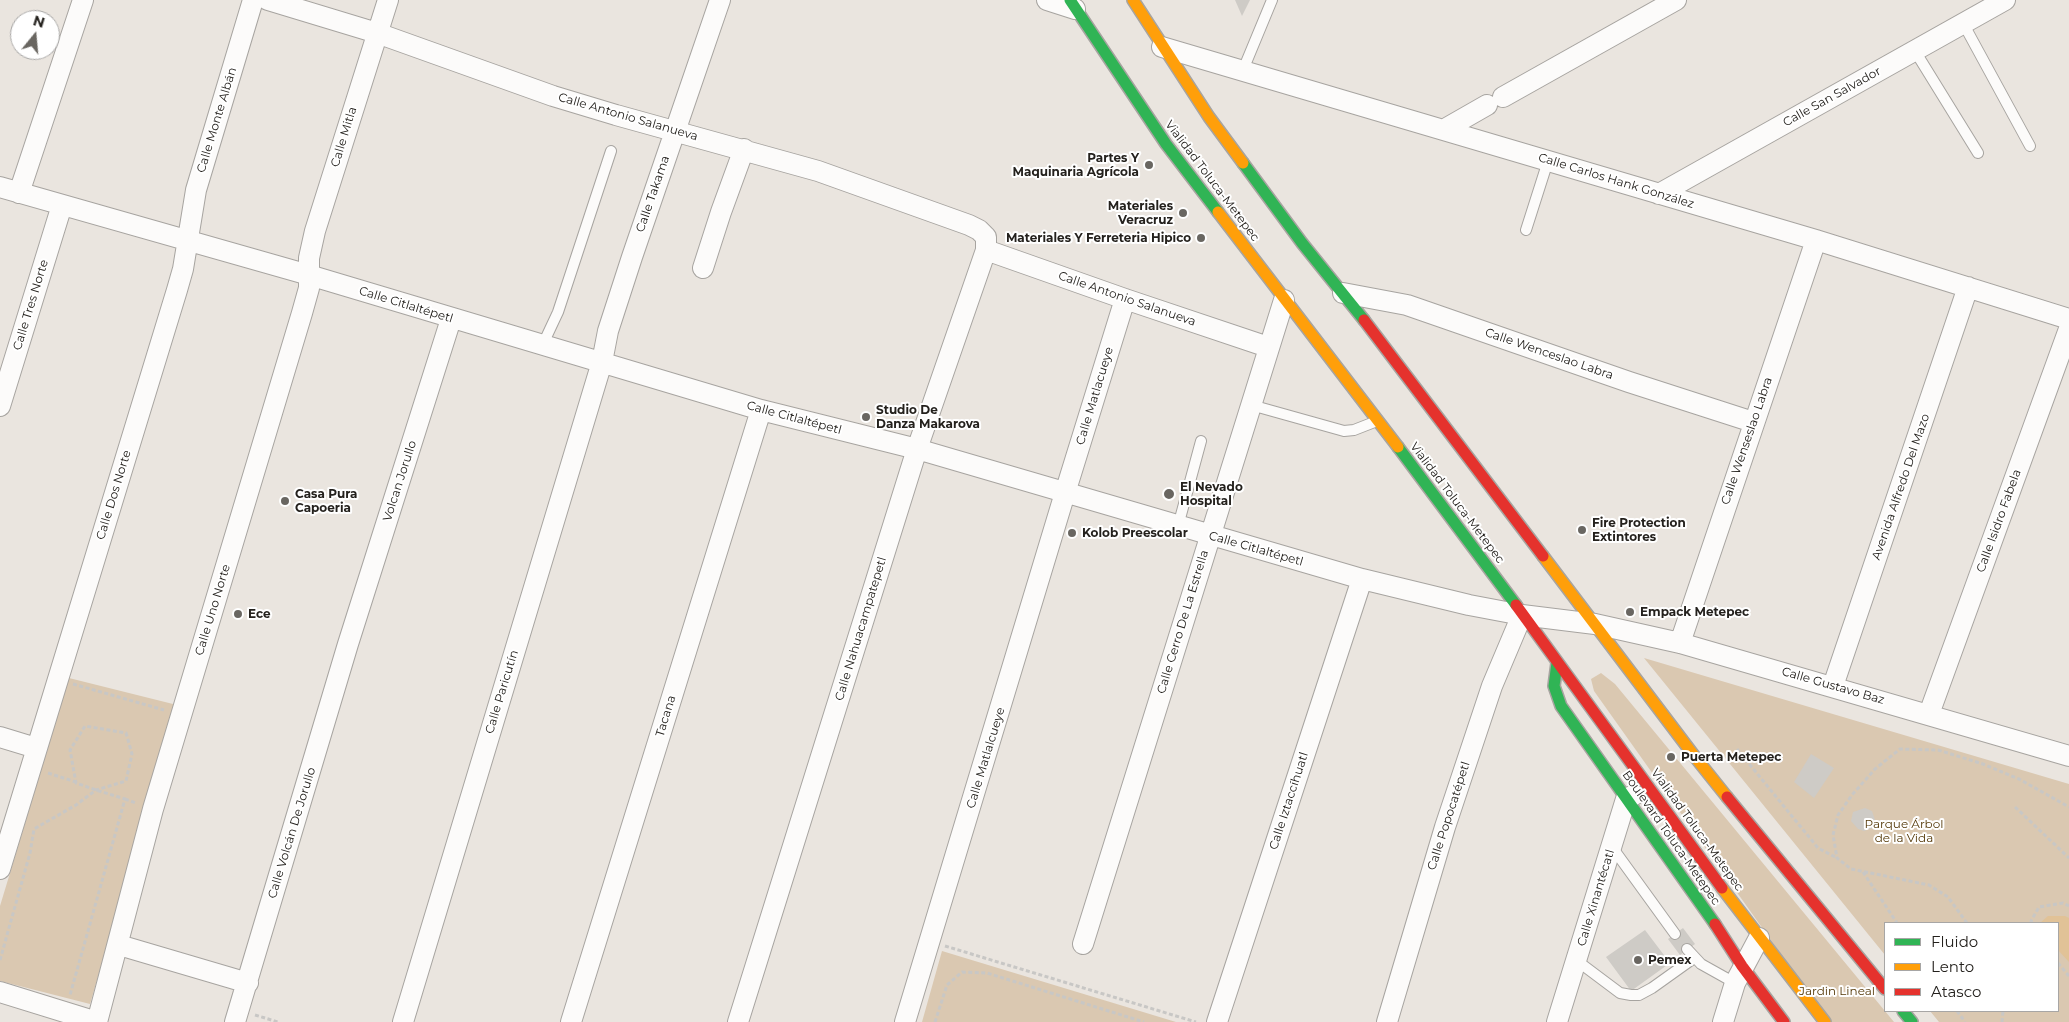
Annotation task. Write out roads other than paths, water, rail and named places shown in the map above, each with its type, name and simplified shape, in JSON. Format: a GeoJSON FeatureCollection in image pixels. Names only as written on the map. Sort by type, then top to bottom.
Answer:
{"type":"FeatureCollection","features":[{"type":"Feature","properties":{"kind":"main road"},"geometry":{"type":"LineString","coordinates":[[1133,0],[1209,117],[1302,243],[1343,293],[1695,757],[1884,988]]}},
{"type":"Feature","properties":{"kind":"main road","name":"Vialidad Toluca-Metepec"},"geometry":{"type":"LineString","coordinates":[[1073,4],[1166,144],[1496,577],[1759,938],[1825,1022]]}},
{"type":"Feature","properties":{"kind":"main road","name":"Boulevard Toluca-Metepec"},"geometry":{"type":"LineString","coordinates":[[1557,663],[1554,686],[1561,706],[1726,940],[1739,975],[1784,1022]]}},
{"type":"Feature","properties":{"kind":"main road"},"geometry":{"type":"LineString","coordinates":[[1904,1012],[1912,1022]]}},
{"type":"Feature","properties":{"kind":"street"},"geometry":{"type":"LineString","coordinates":[[19,193],[82,0]]}},
{"type":"Feature","properties":{"kind":"street","name":"Calle Monte Albán"},"geometry":{"type":"LineString","coordinates":[[187,241],[196,190],[253,0]]}},
{"type":"Feature","properties":{"kind":"street","name":"Calle Antonio Salanueva"},"geometry":{"type":"LineString","coordinates":[[268,0],[377,33],[553,96],[818,171],[969,225],[979,230],[986,243],[1125,299],[1268,347]]}},
{"type":"Feature","properties":{"kind":"street","name":"Calle Mitla"},"geometry":{"type":"LineString","coordinates":[[309,275],[309,258],[315,231],[388,0]]}},
{"type":"Feature","properties":{"kind":"street","name":"Calle Takama"},"geometry":{"type":"LineString","coordinates":[[602,362],[608,331],[620,294],[720,0]]}},
{"type":"Feature","properties":{"kind":"street"},"geometry":{"type":"LineString","coordinates":[[1047,0],[1073,4]]}},
{"type":"Feature","properties":{"kind":"street"},"geometry":{"type":"LineString","coordinates":[[1445,129],[1676,0]]}},
{"type":"Feature","properties":{"kind":"street","name":"Calle San Salvador"},"geometry":{"type":"LineString","coordinates":[[1659,194],[2005,0]]}},
{"type":"Feature","properties":{"kind":"street","name":"Calle Carlos Hank González"},"geometry":{"type":"LineString","coordinates":[[1162,47],[1445,129],[2069,318]]}},
{"type":"Feature","properties":{"kind":"street"},"geometry":{"type":"LineString","coordinates":[[703,268],[723,204],[744,149]]}},
{"type":"Feature","properties":{"kind":"street","name":"Calle Citlaltépetl"},"geometry":{"type":"LineString","coordinates":[[0,187],[309,275],[761,410],[917,449],[1362,579],[1469,605],[1595,624]]}},
{"type":"Feature","properties":{"kind":"street","name":"Calle Tres Norte"},"geometry":{"type":"LineString","coordinates":[[0,406],[62,205]]}},
{"type":"Feature","properties":{"kind":"street","name":"Calle Wenseslao Labra"},"geometry":{"type":"LineString","coordinates":[[1680,643],[1816,240]]}},
{"type":"Feature","properties":{"kind":"street","name":"Calle Dos Norte"},"geometry":{"type":"LineString","coordinates":[[0,868],[56,680],[177,290],[183,269],[187,241]]}},
{"type":"Feature","properties":{"kind":"street","name":"Calle Nahuacampatepetl"},"geometry":{"type":"LineString","coordinates":[[738,1022],[917,449],[986,243]]}},
{"type":"Feature","properties":{"kind":"street","name":"Calle Uno Norte"},"geometry":{"type":"LineString","coordinates":[[97,1022],[153,809],[302,313],[309,288],[309,275]]}},
{"type":"Feature","properties":{"kind":"street","name":"Avenida Alfredo Del Mazo"},"geometry":{"type":"LineString","coordinates":[[1832,686],[1968,287]]}},
{"type":"Feature","properties":{"kind":"street","name":"Calle Wenceslao Labra"},"geometry":{"type":"LineString","coordinates":[[1343,293],[1407,305],[1629,382],[1753,422]]}},
{"type":"Feature","properties":{"kind":"street","name":"Calle Matlacueye"},"geometry":{"type":"LineString","coordinates":[[1065,493],[1125,299]]}},
{"type":"Feature","properties":{"kind":"street","name":"Calle Cerro De La Estrella"},"geometry":{"type":"LineString","coordinates":[[1083,944],[1284,300]]}},
{"type":"Feature","properties":{"kind":"street","name":"Volcan Jorullo"},"geometry":{"type":"LineString","coordinates":[[348,644],[451,318]]}},
{"type":"Feature","properties":{"kind":"street","name":"Calle Isidro Fabela"},"geometry":{"type":"LineString","coordinates":[[1929,714],[2069,329]]}},
{"type":"Feature","properties":{"kind":"street","name":"Calle Paricutín"},"geometry":{"type":"LineString","coordinates":[[402,1022],[602,362]]}},
{"type":"Feature","properties":{"kind":"street","name":"Tacana"},"geometry":{"type":"LineString","coordinates":[[571,1022],[761,410]]}},
{"type":"Feature","properties":{"kind":"street","name":"Calle Matlalcueye"},"geometry":{"type":"LineString","coordinates":[[905,1022],[1065,493]]}},
{"type":"Feature","properties":{"kind":"street","name":"Calle Iztaccíhuatl"},"geometry":{"type":"LineString","coordinates":[[1217,1022],[1362,579]]}},
{"type":"Feature","properties":{"kind":"street","name":"Calle Popocatépetl"},"geometry":{"type":"LineString","coordinates":[[1387,1022],[1445,827],[1492,686],[1522,614]]}},
{"type":"Feature","properties":{"kind":"street","name":"Calle Gustavo Baz"},"geometry":{"type":"LineString","coordinates":[[1595,624],[1680,643],[2069,756]]}},
{"type":"Feature","properties":{"kind":"street","name":"Calle Volcán De Jorullo"},"geometry":{"type":"LineString","coordinates":[[237,1016],[348,644]]}},
{"type":"Feature","properties":{"kind":"street"},"geometry":{"type":"LineString","coordinates":[[0,737],[36,748]]}},
{"type":"Feature","properties":{"kind":"street"},"geometry":{"type":"LineString","coordinates":[[1626,799],[1650,788]]}},
{"type":"Feature","properties":{"kind":"street","name":"Calle Xinantécatl"},"geometry":{"type":"LineString","coordinates":[[1556,1022],[1626,799]]}},
{"type":"Feature","properties":{"kind":"street"},"geometry":{"type":"LineString","coordinates":[[1723,1022],[1739,975],[1759,938]]}},
{"type":"Feature","properties":{"kind":"street"},"geometry":{"type":"LineString","coordinates":[[118,945],[248,983]]}},
{"type":"Feature","properties":{"kind":"street"},"geometry":{"type":"LineString","coordinates":[[0,992],[97,1022]]}},
{"type":"Feature","properties":{"kind":"lane"},"geometry":{"type":"LineString","coordinates":[[1243,70],[1272,0]]}},
{"type":"Feature","properties":{"kind":"lane"},"geometry":{"type":"LineString","coordinates":[[1962,24],[2030,146]]}},
{"type":"Feature","properties":{"kind":"lane"},"geometry":{"type":"LineString","coordinates":[[1914,51],[1978,153]]}},
{"type":"Feature","properties":{"kind":"lane"},"geometry":{"type":"LineString","coordinates":[[543,344],[558,312],[611,151]]}},
{"type":"Feature","properties":{"kind":"lane"},"geometry":{"type":"LineString","coordinates":[[1526,230],[1548,161]]}},
{"type":"Feature","properties":{"kind":"lane"},"geometry":{"type":"LineString","coordinates":[[1251,405],[1344,430],[1354,430],[1377,421]]}},
{"type":"Feature","properties":{"kind":"lane"},"geometry":{"type":"LineString","coordinates":[[1178,526],[1200,441]]}},
{"type":"Feature","properties":{"kind":"lane"},"geometry":{"type":"LineString","coordinates":[[1612,847],[1676,934]]}},
{"type":"Feature","properties":{"kind":"lane"},"geometry":{"type":"LineString","coordinates":[[1687,949],[1694,958],[1710,971],[1739,975]]}},
{"type":"Feature","properties":{"kind":"lane"},"geometry":{"type":"LineString","coordinates":[[1576,960],[1620,992],[1639,995],[1694,958]]}},
{"type":"Feature","properties":{"kind":"place","name":"Partes Y Maquinaria Agrícola"},"geometry":{"type":"Point","coordinates":[1149,165]}},
{"type":"Feature","properties":{"kind":"place","name":"Materiales Veracruz"},"geometry":{"type":"Point","coordinates":[1183,213]}},
{"type":"Feature","properties":{"kind":"place","name":"Materiales Y Ferreteria Hipico"},"geometry":{"type":"Point","coordinates":[1201,238]}},
{"type":"Feature","properties":{"kind":"place","name":"Studio De Danza Makarova"},"geometry":{"type":"Point","coordinates":[866,417]}},
{"type":"Feature","properties":{"kind":"place","name":"El Nevado Hospital"},"geometry":{"type":"Point","coordinates":[1169,494]}},
{"type":"Feature","properties":{"kind":"place","name":"Casa Pura Capoeria"},"geometry":{"type":"Point","coordinates":[285,501]}},
{"type":"Feature","properties":{"kind":"place","name":"Fire Protection Extintores"},"geometry":{"type":"Point","coordinates":[1582,530]}},
{"type":"Feature","properties":{"kind":"place","name":"Kolob Preescolar"},"geometry":{"type":"Point","coordinates":[1072,533]}},
{"type":"Feature","properties":{"kind":"place","name":"Empack Metepec"},"geometry":{"type":"Point","coordinates":[1630,612]}},
{"type":"Feature","properties":{"kind":"place","name":"Ece"},"geometry":{"type":"Point","coordinates":[238,614]}},
{"type":"Feature","properties":{"kind":"place","name":"Puerta Metepec"},"geometry":{"type":"Point","coordinates":[1671,757]}},
{"type":"Feature","properties":{"kind":"place","name":"Pemex"},"geometry":{"type":"Point","coordinates":[1638,960]}},
{"type":"Feature","properties":{"kind":"park label","name":"Parque Árbol de la Vida"},"geometry":{"type":"Point","coordinates":[1904,831]}},
{"type":"Feature","properties":{"kind":"park label","name":"Jardin Lineal"},"geometry":{"type":"Point","coordinates":[1837,991]}}]}
